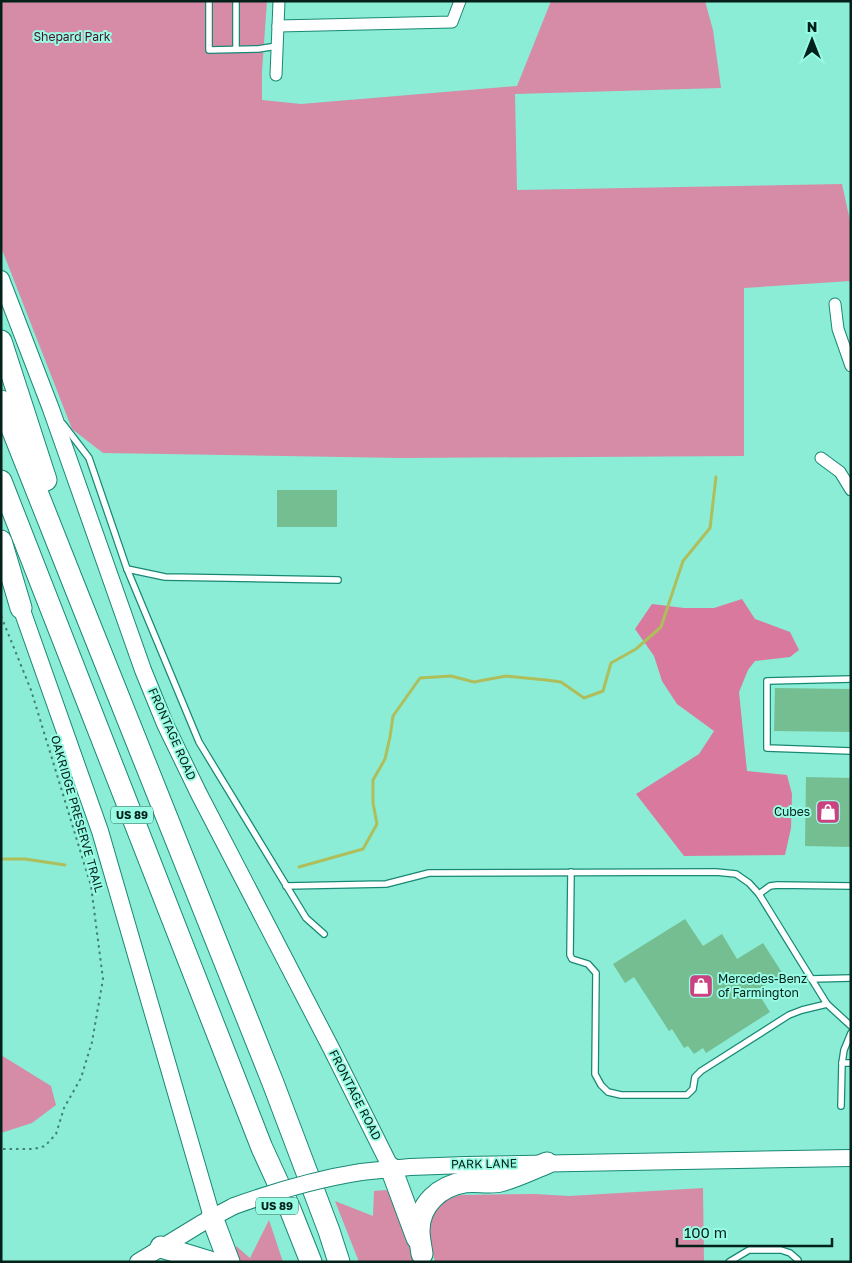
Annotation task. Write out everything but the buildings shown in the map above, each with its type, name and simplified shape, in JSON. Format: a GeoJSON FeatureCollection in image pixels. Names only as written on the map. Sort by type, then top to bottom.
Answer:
{"type":"FeatureCollection","features":[{"type":"Feature","properties":{"kind":"highway"},"geometry":{"type":"LineString","coordinates":[[1,341],[112,680]]}},
{"type":"Feature","properties":{"kind":"highway","name":"US 89"},"geometry":{"type":"LineString","coordinates":[[1,401],[273,1083],[330,1231],[344,1262]]}},
{"type":"Feature","properties":{"kind":"highway","name":"US 89"},"geometry":{"type":"LineString","coordinates":[[1,481],[262,1148],[279,1212],[296,1262]]}},
{"type":"Feature","properties":{"kind":"highway"},"geometry":{"type":"LineString","coordinates":[[1,541],[21,608]]}},
{"type":"Feature","properties":{"kind":"highway"},"geometry":{"type":"LineString","coordinates":[[262,1148],[290,1208],[311,1262]]}},
{"type":"Feature","properties":{"kind":"highway"},"geometry":{"type":"LineString","coordinates":[[424,1258],[419,1230],[422,1214],[430,1200],[441,1190],[465,1182],[499,1182],[547,1164]]}},
{"type":"Feature","properties":{"kind":"highway"},"geometry":{"type":"LineString","coordinates":[[391,1168],[424,1258]]}},
{"type":"Feature","properties":{"kind":"highway"},"geometry":{"type":"LineString","coordinates":[[212,1217],[229,1262]]}},
{"type":"Feature","properties":{"kind":"highway"},"geometry":{"type":"LineString","coordinates":[[330,1231],[339,1262]]}},
{"type":"Feature","properties":{"kind":"highway"},"geometry":{"type":"LineString","coordinates":[[161,1247],[210,1262]]}},
{"type":"Feature","properties":{"kind":"main road","name":"FRONTAGE ROAD"},"geometry":{"type":"LineString","coordinates":[[1,279],[51,409],[140,661],[165,724],[391,1168]]}},
{"type":"Feature","properties":{"kind":"main road"},"geometry":{"type":"LineString","coordinates":[[1,560],[21,608],[100,831],[212,1217]]}},
{"type":"Feature","properties":{"kind":"main road","name":"PARK LANE"},"geometry":{"type":"LineString","coordinates":[[138,1262],[212,1217],[234,1206],[307,1183],[361,1172],[438,1165],[851,1158]]}},
{"type":"Feature","properties":{"kind":"street"},"geometry":{"type":"LineString","coordinates":[[276,76],[279,1]]}},
{"type":"Feature","properties":{"kind":"street"},"geometry":{"type":"LineString","coordinates":[[278,26],[452,22],[460,1]]}},
{"type":"Feature","properties":{"kind":"street"},"geometry":{"type":"LineString","coordinates":[[835,304],[838,329],[851,366]]}},
{"type":"Feature","properties":{"kind":"street"},"geometry":{"type":"LineString","coordinates":[[821,458],[840,472],[851,490]]}},
{"type":"Feature","properties":{"kind":"lane"},"geometry":{"type":"LineString","coordinates":[[209,1],[209,50],[258,49],[277,46]]}},
{"type":"Feature","properties":{"kind":"lane"},"geometry":{"type":"LineString","coordinates":[[236,1],[236,49]]}},
{"type":"Feature","properties":{"kind":"lane"},"geometry":{"type":"LineString","coordinates":[[51,409],[89,458],[127,569],[199,742],[306,918],[324,934]]}},
{"type":"Feature","properties":{"kind":"lane"},"geometry":{"type":"LineString","coordinates":[[127,569],[164,577],[338,580]]}},
{"type":"Feature","properties":{"kind":"lane"},"geometry":{"type":"LineString","coordinates":[[851,679],[767,681],[767,748],[851,750]]}},
{"type":"Feature","properties":{"kind":"lane"},"geometry":{"type":"LineString","coordinates":[[571,872],[570,955],[572,959],[588,964],[596,972],[595,1074],[601,1085],[608,1092],[621,1095],[688,1095],[693,1089],[695,1077],[701,1071],[789,1015],[827,1004]]}},
{"type":"Feature","properties":{"kind":"lane"},"geometry":{"type":"LineString","coordinates":[[286,886],[386,884],[429,873],[716,872],[736,874],[749,883],[758,894],[827,1004],[851,1026]]}},
{"type":"Feature","properties":{"kind":"lane"},"geometry":{"type":"LineString","coordinates":[[758,894],[770,886],[777,885],[851,886]]}},
{"type":"Feature","properties":{"kind":"lane"},"geometry":{"type":"LineString","coordinates":[[811,979],[851,978]]}},
{"type":"Feature","properties":{"kind":"lane"},"geometry":{"type":"LineString","coordinates":[[842,1106],[842,1063],[844,1050],[851,1033]]}},
{"type":"Feature","properties":{"kind":"lane"},"geometry":{"type":"LineString","coordinates":[[842,1063],[851,1063]]}},
{"type":"Feature","properties":{"kind":"lane"},"geometry":{"type":"LineString","coordinates":[[729,1262],[749,1250],[781,1250],[790,1253],[798,1262]]}},
{"type":"Feature","properties":{"kind":"path","name":"OAKRIDGE PRESERVE TRAIL"},"geometry":{"type":"LineString","coordinates":[[1,616],[31,690],[91,886],[103,979],[92,1042],[81,1078],[64,1108],[56,1134],[45,1146],[34,1149],[1,1149]]}},
{"type":"Feature","properties":{"kind":"green space","name":"Shepard Park"},"geometry":{"type":"Polygon","coordinates":[[[1,1],[267,1],[262,100],[301,104],[517,86],[551,1],[705,1],[713,30],[721,88],[515,94],[517,190],[842,184],[851,225],[851,281],[744,288],[744,456],[401,458],[103,453],[72,429],[1,247],[1,1]]]}},
{"type":"Feature","properties":{"kind":"green space"},"geometry":{"type":"Polygon","coordinates":[[[1,1055],[51,1086],[56,1105],[32,1123],[1,1133],[1,1055]]]}},
{"type":"Feature","properties":{"kind":"green space"},"geometry":{"type":"Polygon","coordinates":[[[703,1188],[704,1262],[435,1262],[428,1234],[430,1218],[442,1201],[460,1195],[535,1194],[569,1196],[703,1188]]]}},
{"type":"Feature","properties":{"kind":"green space"},"geometry":{"type":"Polygon","coordinates":[[[386,1190],[390,1193],[416,1262],[359,1262],[335,1201],[373,1216],[374,1191],[386,1190]]]}},
{"type":"Feature","properties":{"kind":"green space"},"geometry":{"type":"Polygon","coordinates":[[[269,1220],[283,1262],[238,1262],[236,1246],[250,1258],[269,1220]]]}},
{"type":"Feature","properties":{"kind":"shaded area"},"geometry":{"type":"Polygon","coordinates":[[[742,599],[755,619],[790,632],[799,650],[790,657],[755,661],[748,670],[739,692],[747,771],[787,775],[792,794],[791,828],[785,855],[684,856],[636,794],[699,754],[714,731],[677,704],[662,681],[654,656],[635,629],[652,604],[684,608],[714,608],[742,599]]]}},
{"type":"Feature","properties":{"kind":"waterway"},"geometry":{"type":"LineString","coordinates":[[299,867],[363,849],[377,824],[373,803],[373,780],[385,759],[393,716],[420,678],[451,676],[474,682],[506,676],[546,680],[561,682],[584,698],[603,691],[611,663],[636,649],[661,627],[683,561],[710,528],[716,477]]}},
{"type":"Feature","properties":{"kind":"waterway"},"geometry":{"type":"LineString","coordinates":[[1,859],[25,859],[65,865]]}},
{"type":"Feature","properties":{"kind":"place","name":"Cubes"},"geometry":{"type":"Point","coordinates":[828,812]}},
{"type":"Feature","properties":{"kind":"place","name":"Mercedes-Benz of Farmington"},"geometry":{"type":"Point","coordinates":[701,986]}}]}
